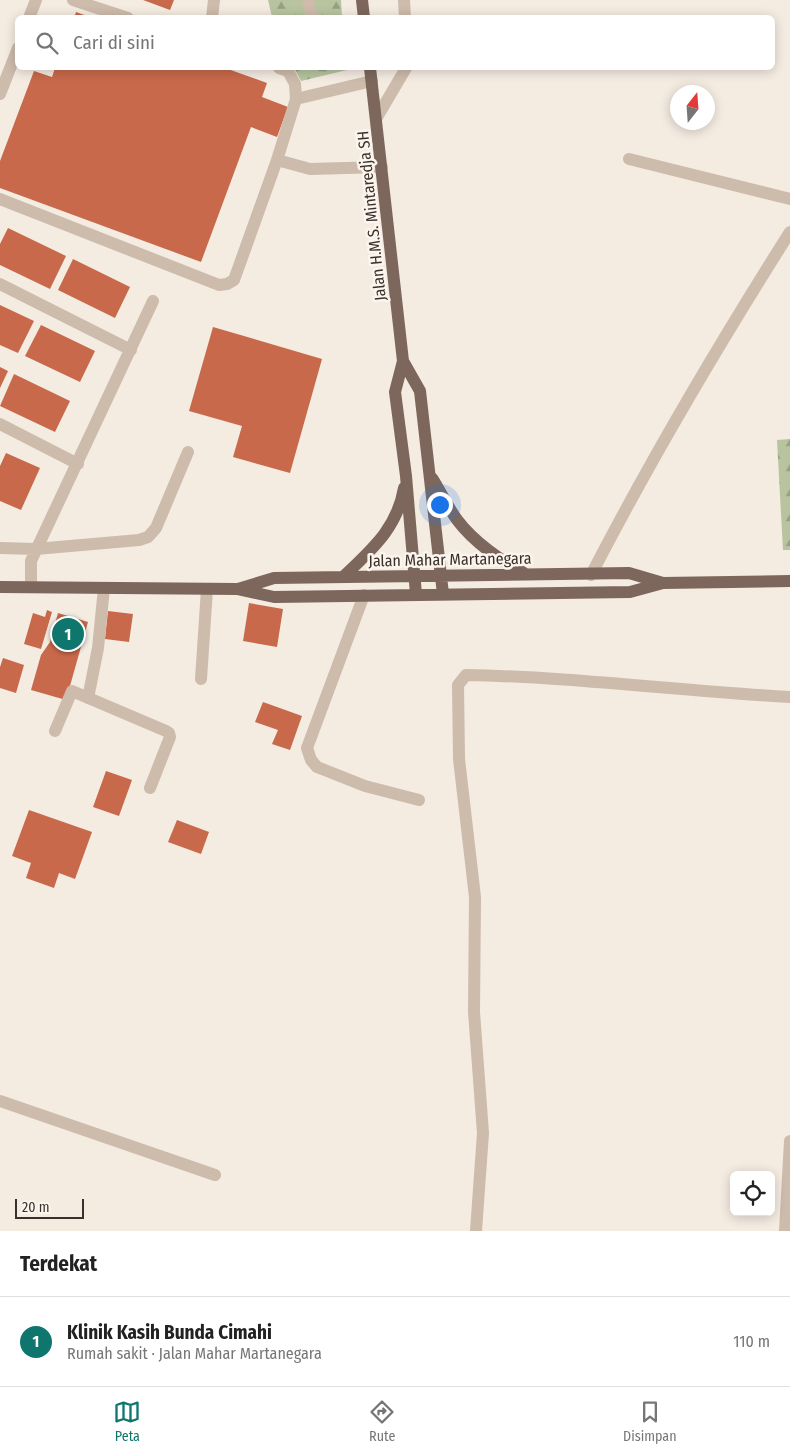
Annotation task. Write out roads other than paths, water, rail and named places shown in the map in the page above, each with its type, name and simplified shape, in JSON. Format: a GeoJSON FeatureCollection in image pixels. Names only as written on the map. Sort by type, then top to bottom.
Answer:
{"type":"FeatureCollection","features":[{"type":"Feature","properties":{"kind":"main road"},"geometry":{"type":"LineString","coordinates":[[362,0],[364,15]]}},
{"type":"Feature","properties":{"kind":"main road","name":"Jalan H.M.S. Mintaredja SH"},"geometry":{"type":"LineString","coordinates":[[370,70],[403,361],[395,392],[406,476],[416,594]]}},
{"type":"Feature","properties":{"kind":"main road","name":"Jalan H.M.S. Mintaredja SH"},"geometry":{"type":"LineString","coordinates":[[403,361],[420,391],[443,594]]}},
{"type":"Feature","properties":{"kind":"main road"},"geometry":{"type":"LineString","coordinates":[[429,474],[458,522],[492,552],[526,574]]}},
{"type":"Feature","properties":{"kind":"main road"},"geometry":{"type":"LineString","coordinates":[[343,577],[381,541],[398,509],[406,476]]}},
{"type":"Feature","properties":{"kind":"main road","name":"Jalan Mahar Martanegara"},"geometry":{"type":"LineString","coordinates":[[237,589],[274,578],[442,575],[591,575],[629,573],[663,583]]}},
{"type":"Feature","properties":{"kind":"main road","name":"Jalan Mahar Martanegara"},"geometry":{"type":"LineString","coordinates":[[0,587],[237,589],[274,597],[630,592],[663,583],[790,581]]}},
{"type":"Feature","properties":{"kind":"street"},"geometry":{"type":"LineString","coordinates":[[30,15],[36,0]]}},
{"type":"Feature","properties":{"kind":"street"},"geometry":{"type":"LineString","coordinates":[[72,0],[119,15]]}},
{"type":"Feature","properties":{"kind":"street"},"geometry":{"type":"LineString","coordinates":[[212,15],[214,0]]}},
{"type":"Feature","properties":{"kind":"street"},"geometry":{"type":"LineString","coordinates":[[308,0],[311,15]]}},
{"type":"Feature","properties":{"kind":"street"},"geometry":{"type":"LineString","coordinates":[[404,0],[405,15]]}},
{"type":"Feature","properties":{"kind":"street"},"geometry":{"type":"LineString","coordinates":[[0,94],[15,56]]}},
{"type":"Feature","properties":{"kind":"street"},"geometry":{"type":"LineString","coordinates":[[0,199],[219,285],[227,284],[234,280],[277,160],[296,99],[295,84],[288,71],[285,70]]}},
{"type":"Feature","properties":{"kind":"street"},"geometry":{"type":"LineString","coordinates":[[376,118],[405,70]]}},
{"type":"Feature","properties":{"kind":"street"},"geometry":{"type":"LineString","coordinates":[[296,99],[372,82]]}},
{"type":"Feature","properties":{"kind":"street"},"geometry":{"type":"LineString","coordinates":[[629,159],[790,199]]}},
{"type":"Feature","properties":{"kind":"street"},"geometry":{"type":"LineString","coordinates":[[277,160],[310,169],[382,167]]}},
{"type":"Feature","properties":{"kind":"street"},"geometry":{"type":"LineString","coordinates":[[591,575],[652,461],[703,372],[790,232]]}},
{"type":"Feature","properties":{"kind":"street"},"geometry":{"type":"LineString","coordinates":[[0,284],[131,350]]}},
{"type":"Feature","properties":{"kind":"street"},"geometry":{"type":"LineString","coordinates":[[32,587],[31,561],[36,549],[78,464],[153,301]]}},
{"type":"Feature","properties":{"kind":"street"},"geometry":{"type":"LineString","coordinates":[[0,424],[78,464]]}},
{"type":"Feature","properties":{"kind":"street"},"geometry":{"type":"LineString","coordinates":[[0,548],[36,549],[139,540],[148,537],[156,528],[188,452]]}},
{"type":"Feature","properties":{"kind":"street"},"geometry":{"type":"LineString","coordinates":[[88,698],[98,648],[104,588]]}},
{"type":"Feature","properties":{"kind":"street"},"geometry":{"type":"LineString","coordinates":[[201,679],[207,589]]}},
{"type":"Feature","properties":{"kind":"street"},"geometry":{"type":"LineString","coordinates":[[364,595],[307,748],[311,760],[317,767],[365,786],[419,800]]}},
{"type":"Feature","properties":{"kind":"street"},"geometry":{"type":"LineString","coordinates":[[476,1231],[482,1134],[474,1012],[475,897],[459,759],[458,685],[466,675],[525,676],[790,697]]}},
{"type":"Feature","properties":{"kind":"street"},"geometry":{"type":"LineString","coordinates":[[55,731],[72,692],[169,733],[170,737],[150,788]]}},
{"type":"Feature","properties":{"kind":"street"},"geometry":{"type":"LineString","coordinates":[[0,1101],[215,1175]]}},
{"type":"Feature","properties":{"kind":"street"},"geometry":{"type":"LineString","coordinates":[[785,1231],[790,1141]]}},
{"type":"Feature","properties":{"kind":"place","name":"Klinik Kasih Bunda Cimahi"},"geometry":{"type":"Point","coordinates":[68,634]}}]}
